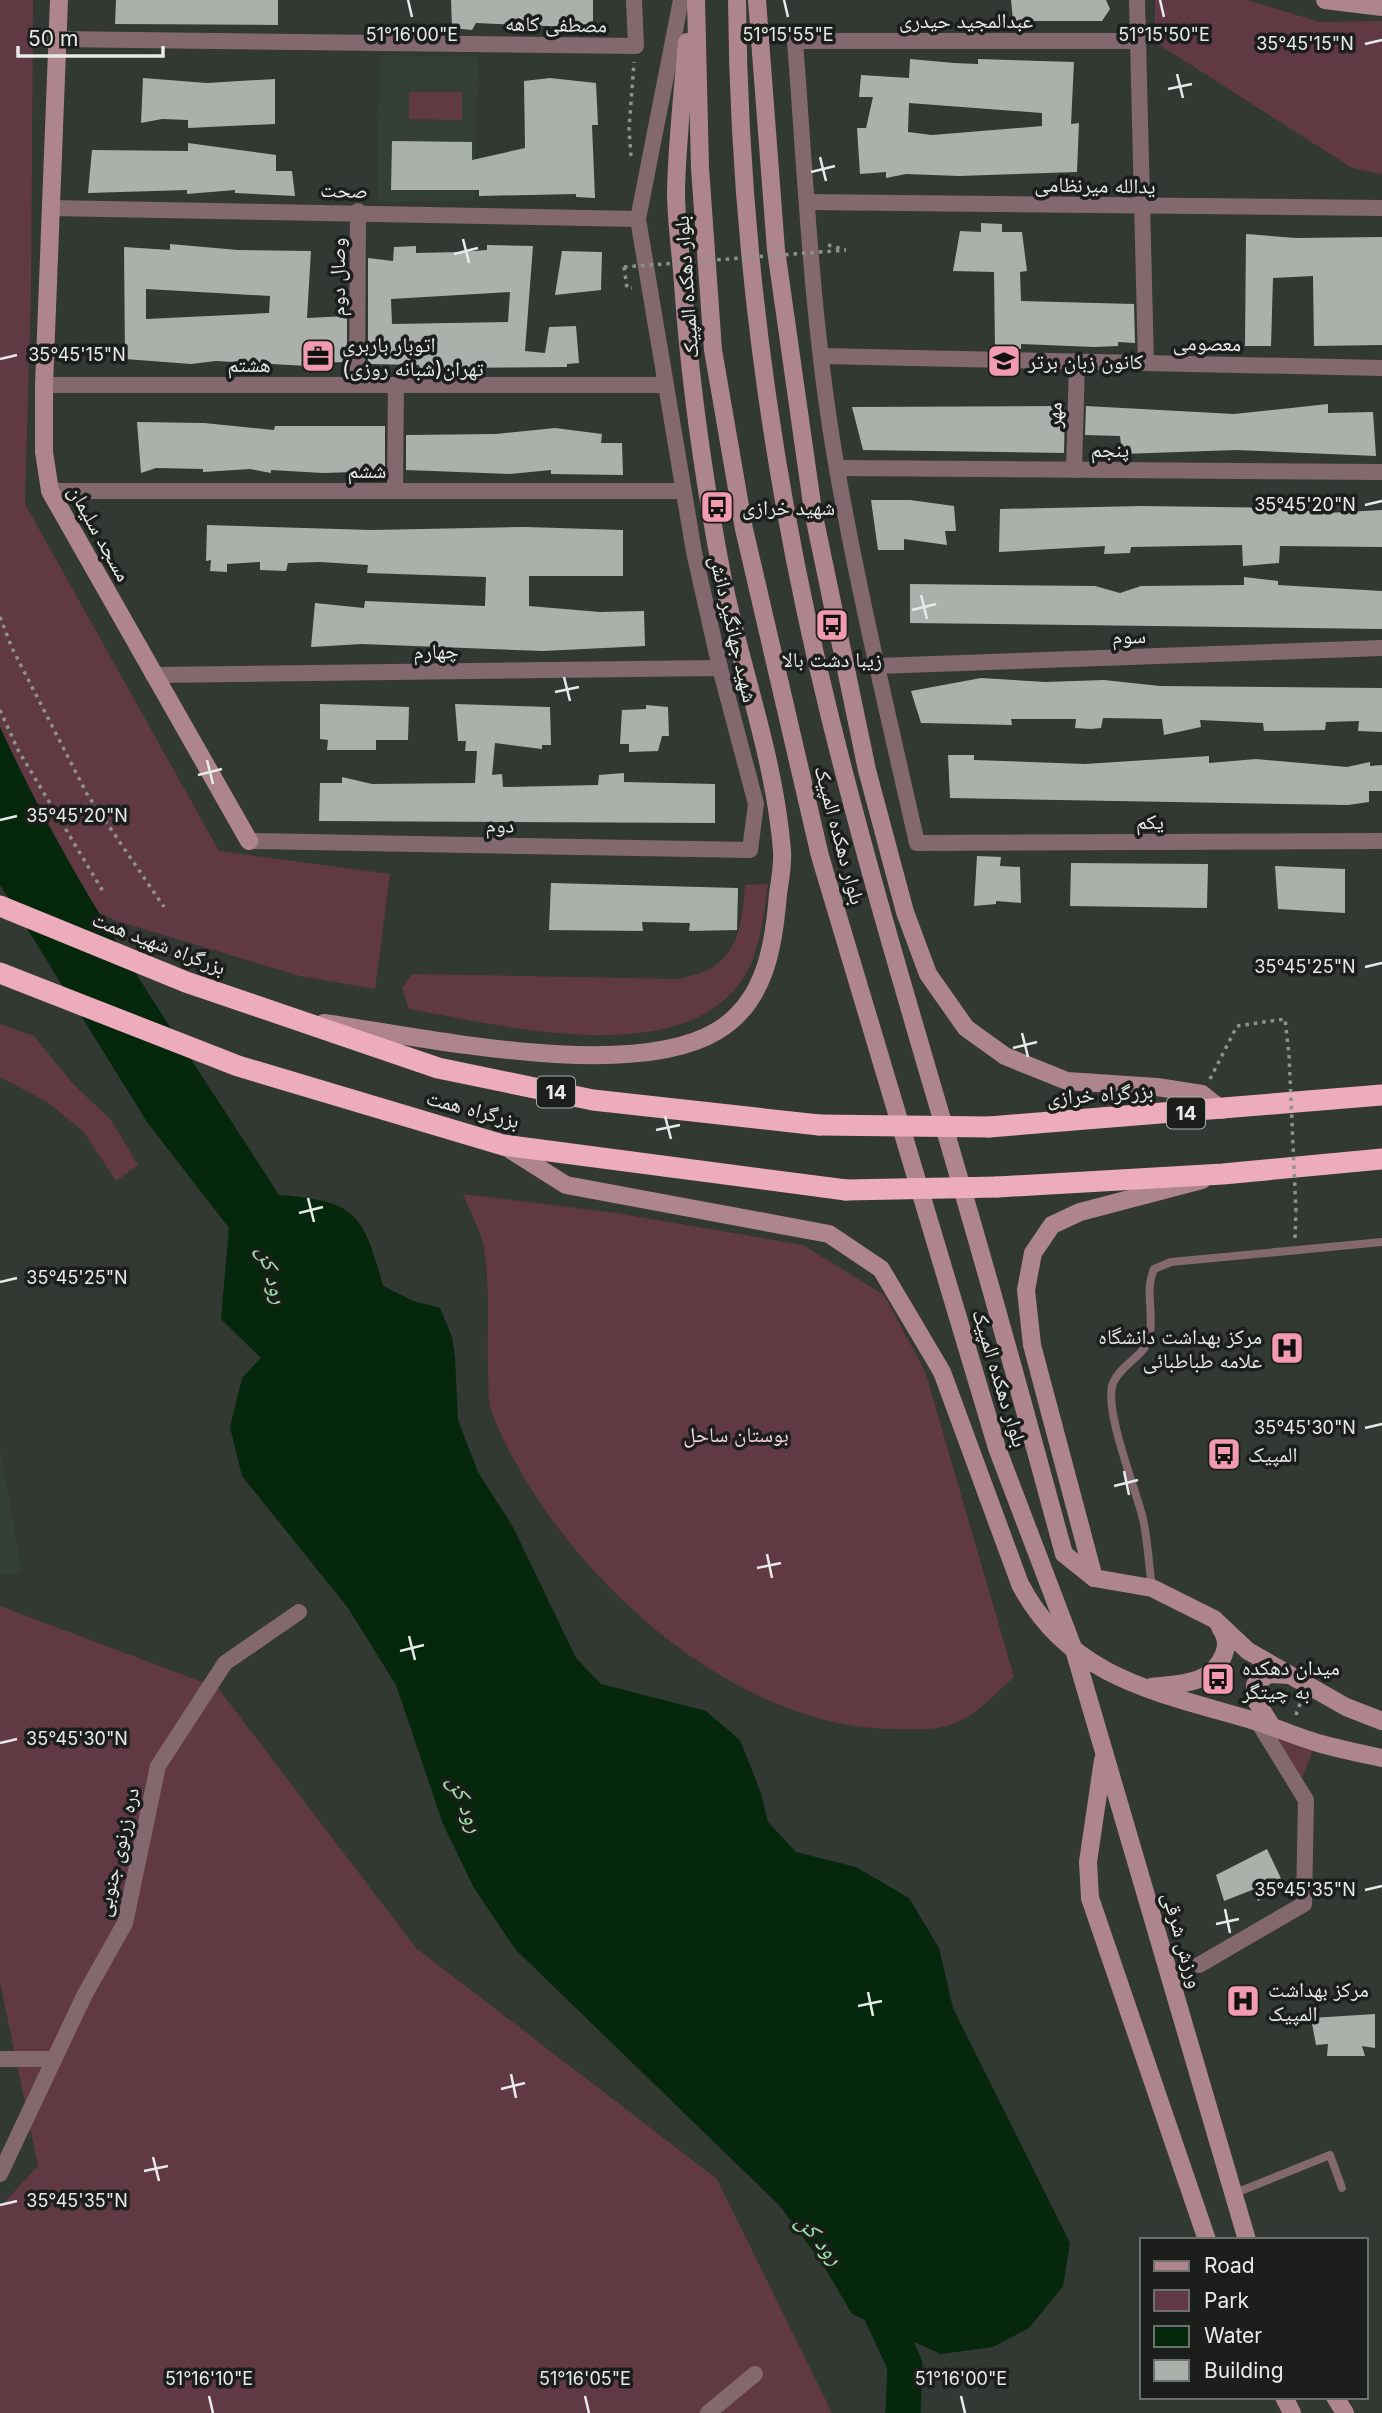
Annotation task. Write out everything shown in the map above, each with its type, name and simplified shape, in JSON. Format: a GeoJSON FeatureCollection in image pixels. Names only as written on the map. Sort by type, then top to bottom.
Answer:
{"type":"FeatureCollection","features":[{"type":"Feature","properties":{"kind":"highway","name":"بزرگراه شهید همت"},"geometry":{"type":"LineString","coordinates":[[0,906],[186,982],[302,1020]]}},
{"type":"Feature","properties":{"kind":"highway","name":"بزرگراه همت"},"geometry":{"type":"LineString","coordinates":[[0,973],[239,1066],[503,1145],[846,1190],[997,1187],[1223,1174]]}},
{"type":"Feature","properties":{"kind":"highway","name":"بزرگراه همت"},"geometry":{"type":"LineString","coordinates":[[302,1020],[438,1068],[593,1100],[818,1125],[989,1127]]}},
{"type":"Feature","properties":{"kind":"highway","name":"بزرگراه خرازی"},"geometry":{"type":"LineString","coordinates":[[989,1127],[1382,1096]]}},
{"type":"Feature","properties":{"kind":"highway"},"geometry":{"type":"LineString","coordinates":[[1223,1174],[1382,1159]]}},
{"type":"Feature","properties":{"kind":"main road","name":"مسجد سلیمان"},"geometry":{"type":"LineString","coordinates":[[59,0],[55,39],[44,385],[44,452],[50,492],[249,841]]}},
{"type":"Feature","properties":{"kind":"main road"},"geometry":{"type":"LineString","coordinates":[[302,1020],[484,1045],[606,1057],[666,1050],[717,1031],[740,1012],[765,970],[774,945],[782,853],[761,740],[735,643],[706,494],[687,348],[676,193],[690,0]]}},
{"type":"Feature","properties":{"kind":"main road","name":"بلوار دهکده المپیک"},"geometry":{"type":"LineString","coordinates":[[696,0],[700,168],[713,350],[744,529],[785,711],[820,856],[997,1448],[1075,1653]]}},
{"type":"Feature","properties":{"kind":"main road","name":"بلوار دهکده المپیک"},"geometry":{"type":"LineString","coordinates":[[737,0],[743,165],[762,344],[790,530],[828,709],[861,837],[1064,1554],[1094,1578]]}},
{"type":"Feature","properties":{"kind":"main road"},"geometry":{"type":"LineString","coordinates":[[737,51],[748,0]]}},
{"type":"Feature","properties":{"kind":"main road"},"geometry":{"type":"LineString","coordinates":[[757,0],[776,250],[813,511],[867,770],[905,912],[928,974],[966,1028],[1005,1056],[1067,1081],[1157,1087],[1202,1094],[1222,1110]]}},
{"type":"Feature","properties":{"kind":"main road"},"geometry":{"type":"LineString","coordinates":[[1325,0],[1382,7]]}},
{"type":"Feature","properties":{"kind":"main road"},"geometry":{"type":"LineString","coordinates":[[503,1145],[566,1185],[829,1234],[881,1269],[942,1372],[1020,1584],[1036,1615],[1075,1653],[1142,1688],[1265,1724],[1324,1745],[1382,1758]]}},
{"type":"Feature","properties":{"kind":"main road"},"geometry":{"type":"LineString","coordinates":[[1223,1174],[1150,1196],[1080,1212],[1052,1225],[1033,1253],[1026,1290],[1032,1345],[1094,1578],[1152,1588],[1214,1619],[1248,1651],[1346,1707],[1382,1721]]}},
{"type":"Feature","properties":{"kind":"main road"},"geometry":{"type":"LineString","coordinates":[[1142,1688],[1194,1682],[1210,1674],[1220,1663],[1227,1637],[1214,1619]]}},
{"type":"Feature","properties":{"kind":"main road","name":"ورزش شرقی"},"geometry":{"type":"LineString","coordinates":[[1075,1653],[1246,2238]]}},
{"type":"Feature","properties":{"kind":"main road"},"geometry":{"type":"LineString","coordinates":[[1265,1724],[1257,1702],[1255,1685],[1268,1674],[1292,1675]]}},
{"type":"Feature","properties":{"kind":"main road"},"geometry":{"type":"LineString","coordinates":[[1104,1753],[1088,1862],[1090,1899],[1206,2238]]}},
{"type":"Feature","properties":{"kind":"street"},"geometry":{"type":"LineString","coordinates":[[634,0],[636,46]]}},
{"type":"Feature","properties":{"kind":"street"},"geometry":{"type":"LineString","coordinates":[[638,219],[681,0]]}},
{"type":"Feature","properties":{"kind":"street"},"geometry":{"type":"LineString","coordinates":[[1137,0],[1146,363]]}},
{"type":"Feature","properties":{"kind":"street","name":"مصطفی کاهه"},"geometry":{"type":"LineString","coordinates":[[55,39],[636,46]]}},
{"type":"Feature","properties":{"kind":"street","name":"عبدالمجید حیدری"},"geometry":{"type":"LineString","coordinates":[[807,202],[795,41],[1137,41]]}},
{"type":"Feature","properties":{"kind":"street"},"geometry":{"type":"LineString","coordinates":[[807,202],[821,356],[837,468],[877,666]]}},
{"type":"Feature","properties":{"kind":"street","name":"یدالله میرنظامی"},"geometry":{"type":"LineString","coordinates":[[807,202],[1382,208]]}},
{"type":"Feature","properties":{"kind":"street","name":"صحت"},"geometry":{"type":"LineString","coordinates":[[50,208],[359,211],[638,219]]}},
{"type":"Feature","properties":{"kind":"street","name":"وصال دوم"},"geometry":{"type":"LineString","coordinates":[[357,385],[359,211]]}},
{"type":"Feature","properties":{"kind":"street","name":"شهید جهانگیر دانش"},"geometry":{"type":"LineString","coordinates":[[638,219],[683,491],[720,668],[756,804],[750,850]]}},
{"type":"Feature","properties":{"kind":"street","name":"معصومی"},"geometry":{"type":"LineString","coordinates":[[821,356],[1382,368]]}},
{"type":"Feature","properties":{"kind":"street","name":"مهر"},"geometry":{"type":"LineString","coordinates":[[1074,470],[1077,361]]}},
{"type":"Feature","properties":{"kind":"street","name":"هشتم"},"geometry":{"type":"LineString","coordinates":[[44,385],[665,385]]}},
{"type":"Feature","properties":{"kind":"street"},"geometry":{"type":"LineString","coordinates":[[395,491],[396,385]]}},
{"type":"Feature","properties":{"kind":"street","name":"پنجم"},"geometry":{"type":"LineString","coordinates":[[837,468],[1382,472]]}},
{"type":"Feature","properties":{"kind":"street","name":"ششم"},"geometry":{"type":"LineString","coordinates":[[50,492],[683,491]]}},
{"type":"Feature","properties":{"kind":"street","name":"سوم"},"geometry":{"type":"LineString","coordinates":[[877,666],[1382,648]]}},
{"type":"Feature","properties":{"kind":"street","name":"یکم"},"geometry":{"type":"LineString","coordinates":[[877,666],[917,843],[1382,841]]}},
{"type":"Feature","properties":{"kind":"street","name":"چهارم"},"geometry":{"type":"LineString","coordinates":[[153,675],[720,668]]}},
{"type":"Feature","properties":{"kind":"street","name":"دوم"},"geometry":{"type":"LineString","coordinates":[[249,841],[750,850]]}},
{"type":"Feature","properties":{"kind":"street","name":"دره زرنوی جنوبی"},"geometry":{"type":"LineString","coordinates":[[0,2174],[54,2060],[125,1923],[158,1766],[225,1663],[299,1612]]}},
{"type":"Feature","properties":{"kind":"street"},"geometry":{"type":"LineString","coordinates":[[1199,1965],[1304,1903],[1306,1800],[1265,1724]]}},
{"type":"Feature","properties":{"kind":"street"},"geometry":{"type":"LineString","coordinates":[[0,2059],[54,2060]]}},
{"type":"Feature","properties":{"kind":"street"},"geometry":{"type":"LineString","coordinates":[[708,2413],[755,2374]]}},
{"type":"Feature","properties":{"kind":"lane"},"geometry":{"type":"LineString","coordinates":[[1152,1588],[1143,1520],[1113,1415],[1112,1384],[1128,1362],[1146,1348],[1150,1334],[1148,1283],[1154,1269],[1171,1262],[1382,1241]]}},
{"type":"Feature","properties":{"kind":"lane"},"geometry":{"type":"LineString","coordinates":[[1233,2194],[1330,2155],[1342,2188]]}},
{"type":"Feature","properties":{"kind":"path"},"geometry":{"type":"LineString","coordinates":[[633,167],[629,129],[636,46]]}},
{"type":"Feature","properties":{"kind":"path"},"geometry":{"type":"LineString","coordinates":[[624,267],[846,250]]}},
{"type":"Feature","properties":{"kind":"path"},"geometry":{"type":"LineString","coordinates":[[0,617],[12,648],[87,794],[164,907]]}},
{"type":"Feature","properties":{"kind":"path"},"geometry":{"type":"LineString","coordinates":[[0,710],[18,750],[104,893]]}},
{"type":"Feature","properties":{"kind":"path"},"geometry":{"type":"LineString","coordinates":[[1202,1094],[1237,1026],[1285,1019],[1296,1212],[1294,1250]]}},
{"type":"Feature","properties":{"kind":"path"},"geometry":{"type":"LineString","coordinates":[[1296,1715],[1303,1696]]}},
{"type":"Feature","properties":{"kind":"shaded area"},"geometry":{"type":"Polygon","coordinates":[[[380,55],[478,57],[474,201],[377,202],[380,55]]]}},
{"type":"Feature","properties":{"kind":"shaded area"},"geometry":{"type":"Polygon","coordinates":[[[0,1447],[22,1573],[0,1575],[0,1447]]]}},
{"type":"Feature","properties":{"kind":"green space"},"geometry":{"type":"Polygon","coordinates":[[[0,0],[33,0],[31,291],[25,504],[219,851],[390,874],[375,989],[300,976],[117,921],[0,867],[0,0]]]}},
{"type":"Feature","properties":{"kind":"green space"},"geometry":{"type":"Polygon","coordinates":[[[1155,0],[1247,0],[1320,22],[1382,21],[1382,174],[1352,168],[1155,42],[1155,0]]]}},
{"type":"Feature","properties":{"kind":"green space"},"geometry":{"type":"Polygon","coordinates":[[[409,92],[462,92],[462,120],[409,119],[409,92]]]}},
{"type":"Feature","properties":{"kind":"green space"},"geometry":{"type":"Polygon","coordinates":[[[768,884],[759,937],[749,968],[723,1001],[686,1022],[642,1033],[593,1035],[543,1032],[409,1009],[402,988],[412,974],[677,979],[696,975],[712,968],[731,948],[741,920],[745,885],[768,884]]]}},
{"type":"Feature","properties":{"kind":"green space"},"geometry":{"type":"Polygon","coordinates":[[[0,1024],[34,1036],[73,1084],[111,1120],[138,1165],[116,1181],[84,1132],[47,1102],[0,1077],[0,1024]]]}},
{"type":"Feature","properties":{"kind":"green space","name":"بوستان ساحل"},"geometry":{"type":"Polygon","coordinates":[[[463,1194],[616,1213],[803,1245],[884,1295],[925,1371],[1014,1677],[968,1717],[950,1725],[887,1729],[825,1720],[764,1698],[705,1666],[649,1624],[599,1576],[555,1524],[519,1469],[492,1413],[488,1392],[487,1268],[484,1246],[463,1194]]]}},
{"type":"Feature","properties":{"kind":"green space"},"geometry":{"type":"Polygon","coordinates":[[[0,1606],[218,1688],[416,1948],[717,2179],[832,2413],[0,2413],[0,2207],[38,2166],[0,1982],[0,1606]]]}},
{"type":"Feature","properties":{"kind":"green space"},"geometry":{"type":"Polygon","coordinates":[[[1273,1736],[1313,1750],[1300,1783],[1273,1736]]]}},
{"type":"Feature","properties":{"kind":"water"},"geometry":{"type":"Polygon","coordinates":[[[0,727],[96,908],[279,1195],[325,1201],[352,1215],[369,1242],[383,1286],[413,1301],[440,1308],[452,1337],[458,1420],[478,1472],[513,1527],[576,1658],[601,1684],[706,1711],[740,1740],[761,1793],[768,1822],[796,1852],[856,1867],[909,1898],[939,1948],[953,2008],[1070,2243],[1063,2286],[1029,2328],[993,2347],[941,2354],[852,2314],[822,2263],[780,2206],[515,1949],[474,1888],[443,1824],[396,1685],[348,1608],[242,1476],[230,1427],[242,1378],[261,1358],[221,1319],[229,1228],[147,1122],[0,885],[0,727]]]}},
{"type":"Feature","properties":{"kind":"building"},"geometry":{"type":"Polygon","coordinates":[[[116,0],[278,0],[278,25],[115,24],[116,0]]]}},
{"type":"Feature","properties":{"kind":"building"},"geometry":{"type":"Polygon","coordinates":[[[451,0],[593,0],[593,28],[476,23],[472,30],[452,28],[451,0]]]}},
{"type":"Feature","properties":{"kind":"building"},"geometry":{"type":"Polygon","coordinates":[[[1011,0],[1106,0],[1110,9],[1102,21],[1013,21],[1011,0]]]}},
{"type":"Feature","properties":{"kind":"building"},"geometry":{"type":"Polygon","coordinates":[[[910,59],[978,64],[978,59],[1074,62],[1071,124],[1079,123],[1077,172],[959,176],[906,174],[886,178],[886,172],[860,174],[857,128],[866,128],[873,97],[859,97],[861,75],[909,78],[910,59]],[[909,103],[908,132],[932,135],[1042,126],[1042,113],[909,103]]]}},
{"type":"Feature","properties":{"kind":"building"},"geometry":{"type":"Polygon","coordinates":[[[143,78],[207,83],[275,79],[275,124],[188,128],[188,120],[162,119],[141,123],[143,78]]]}},
{"type":"Feature","properties":{"kind":"building"},"geometry":{"type":"Polygon","coordinates":[[[550,78],[596,83],[598,125],[592,125],[595,198],[576,197],[576,194],[479,196],[479,190],[391,190],[392,141],[472,142],[472,160],[525,148],[524,81],[550,78]]]}},
{"type":"Feature","properties":{"kind":"building"},"geometry":{"type":"Polygon","coordinates":[[[188,143],[276,155],[276,171],[292,171],[295,196],[235,193],[235,190],[187,194],[187,190],[88,193],[92,150],[188,151],[188,143]]]}},
{"type":"Feature","properties":{"kind":"building"},"geometry":{"type":"Polygon","coordinates":[[[981,223],[1002,224],[1002,232],[1022,232],[1027,271],[1020,272],[1021,301],[1134,304],[1135,343],[1118,342],[1118,346],[1094,347],[1021,344],[1021,349],[995,348],[994,272],[953,271],[960,231],[981,232],[981,223]]]}},
{"type":"Feature","properties":{"kind":"building"},"geometry":{"type":"Polygon","coordinates":[[[1246,234],[1296,238],[1382,237],[1382,345],[1314,346],[1313,276],[1273,278],[1271,346],[1245,346],[1246,234]]]}},
{"type":"Feature","properties":{"kind":"building"},"geometry":{"type":"Polygon","coordinates":[[[170,244],[238,250],[311,251],[307,318],[347,316],[347,362],[307,363],[307,366],[216,361],[191,364],[125,359],[124,247],[170,250],[170,244]],[[146,289],[146,319],[269,313],[270,296],[146,289]]]}},
{"type":"Feature","properties":{"kind":"building"},"geometry":{"type":"Polygon","coordinates":[[[487,245],[533,246],[525,351],[545,353],[549,327],[576,326],[579,363],[567,364],[567,367],[420,368],[419,365],[368,364],[368,258],[393,261],[394,247],[416,246],[416,253],[487,250],[487,245]],[[510,292],[391,299],[392,324],[508,322],[510,292]]]}},
{"type":"Feature","properties":{"kind":"building"},"geometry":{"type":"Polygon","coordinates":[[[562,251],[602,252],[601,290],[555,295],[562,251]]]}},
{"type":"Feature","properties":{"kind":"building"},"geometry":{"type":"Polygon","coordinates":[[[1328,404],[1328,413],[1373,412],[1376,456],[1236,450],[1122,454],[1120,436],[1085,435],[1086,406],[1234,414],[1328,404]]]}},
{"type":"Feature","properties":{"kind":"building"},"geometry":{"type":"Polygon","coordinates":[[[1065,406],[1064,453],[863,450],[852,407],[1065,406]]]}},
{"type":"Feature","properties":{"kind":"building"},"geometry":{"type":"Polygon","coordinates":[[[137,422],[204,423],[274,430],[275,426],[385,426],[385,471],[323,473],[271,470],[271,473],[250,469],[203,472],[203,469],[156,468],[141,473],[137,422]]]}},
{"type":"Feature","properties":{"kind":"building"},"geometry":{"type":"Polygon","coordinates":[[[555,428],[602,434],[601,443],[622,443],[623,475],[551,474],[551,470],[510,474],[406,470],[406,435],[496,434],[555,428]]]}},
{"type":"Feature","properties":{"kind":"building"},"geometry":{"type":"Polygon","coordinates":[[[871,500],[910,500],[954,506],[956,531],[945,531],[947,545],[904,539],[904,550],[878,550],[871,500]]]}},
{"type":"Feature","properties":{"kind":"building"},"geometry":{"type":"Polygon","coordinates":[[[1142,506],[1281,508],[1326,513],[1382,510],[1382,547],[1280,546],[1279,563],[1243,566],[1242,545],[1131,547],[1130,553],[1104,554],[1105,546],[999,552],[1000,509],[1142,506]]]}},
{"type":"Feature","properties":{"kind":"building"},"geometry":{"type":"Polygon","coordinates":[[[207,525],[371,530],[526,527],[623,530],[623,576],[529,576],[529,606],[600,612],[644,611],[645,646],[543,651],[362,644],[311,647],[315,603],[364,608],[365,601],[485,606],[486,577],[367,573],[368,565],[320,562],[288,563],[286,571],[260,570],[260,562],[227,564],[227,572],[210,571],[211,560],[206,561],[207,525]]]}},
{"type":"Feature","properties":{"kind":"building"},"geometry":{"type":"Polygon","coordinates":[[[1244,577],[1278,581],[1278,585],[1382,591],[1382,629],[910,623],[910,584],[1095,586],[1120,593],[1141,586],[1244,585],[1244,577]]]}},
{"type":"Feature","properties":{"kind":"building"},"geometry":{"type":"Polygon","coordinates":[[[981,678],[1045,682],[1104,680],[1160,686],[1382,688],[1382,732],[1358,731],[1359,721],[1326,722],[1325,730],[1264,731],[1263,723],[1200,720],[1201,727],[1164,735],[1162,719],[1103,718],[1101,728],[1091,729],[1075,728],[1076,719],[1011,719],[1012,725],[921,723],[911,691],[981,678]]]}},
{"type":"Feature","properties":{"kind":"building"},"geometry":{"type":"Polygon","coordinates":[[[320,704],[409,707],[408,740],[376,740],[376,750],[327,750],[328,740],[320,739],[320,704]]]}},
{"type":"Feature","properties":{"kind":"building"},"geometry":{"type":"Polygon","coordinates":[[[455,704],[550,707],[551,745],[542,745],[542,749],[495,743],[492,775],[502,774],[503,787],[598,785],[599,775],[624,773],[624,782],[715,784],[715,823],[319,821],[320,783],[342,783],[342,777],[372,784],[475,783],[477,751],[465,751],[466,741],[458,741],[455,704]]]}},
{"type":"Feature","properties":{"kind":"building"},"geometry":{"type":"Polygon","coordinates":[[[646,705],[668,707],[669,736],[662,736],[658,751],[629,752],[629,744],[620,744],[622,710],[646,709],[646,705]]]}},
{"type":"Feature","properties":{"kind":"building"},"geometry":{"type":"Polygon","coordinates":[[[948,755],[974,755],[974,760],[1085,764],[1209,756],[1209,763],[1256,759],[1347,767],[1370,762],[1370,766],[1382,765],[1382,791],[1369,791],[1369,802],[1348,805],[950,798],[948,755]]]}},
{"type":"Feature","properties":{"kind":"building"},"geometry":{"type":"Polygon","coordinates":[[[977,856],[1001,857],[1000,866],[1020,867],[1021,903],[996,901],[996,904],[974,906],[977,856]]]}},
{"type":"Feature","properties":{"kind":"building"},"geometry":{"type":"Polygon","coordinates":[[[1071,863],[1208,864],[1207,908],[1070,906],[1071,863]]]}},
{"type":"Feature","properties":{"kind":"building"},"geometry":{"type":"Polygon","coordinates":[[[1275,866],[1345,869],[1345,913],[1278,909],[1275,866]]]}},
{"type":"Feature","properties":{"kind":"building"},"geometry":{"type":"Polygon","coordinates":[[[551,883],[738,888],[737,930],[689,931],[690,923],[642,922],[643,931],[549,930],[551,883]]]}},
{"type":"Feature","properties":{"kind":"building"},"geometry":{"type":"Polygon","coordinates":[[[1267,1849],[1285,1887],[1258,1901],[1252,1890],[1224,1901],[1216,1875],[1267,1849]]]}},
{"type":"Feature","properties":{"kind":"building"},"geometry":{"type":"Polygon","coordinates":[[[1375,2014],[1375,2048],[1362,2046],[1365,2056],[1327,2056],[1328,2044],[1316,2045],[1311,2018],[1375,2014]]]}},
{"type":"Feature","properties":{"kind":"waterway","name":"رود کن"},"geometry":{"type":"LineString","coordinates":[[865,2291],[877,2305],[905,2365],[903,2413]]}},
{"type":"Feature","properties":{"kind":"place","name":"اتوبار باربری تهران(شبانه روزی)"},"geometry":{"type":"Point","coordinates":[318,356]}},
{"type":"Feature","properties":{"kind":"place","name":"کانون زبان برتر"},"geometry":{"type":"Point","coordinates":[1004,361]}},
{"type":"Feature","properties":{"kind":"place","name":"شهید خرازی"},"geometry":{"type":"Point","coordinates":[717,507]}},
{"type":"Feature","properties":{"kind":"place","name":"زیبا دشت بالا"},"geometry":{"type":"Point","coordinates":[832,625]}},
{"type":"Feature","properties":{"kind":"place","name":"مرکز بهداشت دانشگاه علامه طباطبائی"},"geometry":{"type":"Point","coordinates":[1287,1348]}},
{"type":"Feature","properties":{"kind":"place","name":"المپیک"},"geometry":{"type":"Point","coordinates":[1224,1454]}},
{"type":"Feature","properties":{"kind":"place","name":"میدان دهکده به چیتگر"},"geometry":{"type":"Point","coordinates":[1218,1679]}},
{"type":"Feature","properties":{"kind":"place","name":"مرکز بهداشت المپیک"},"geometry":{"type":"Point","coordinates":[1243,2001]}}]}
